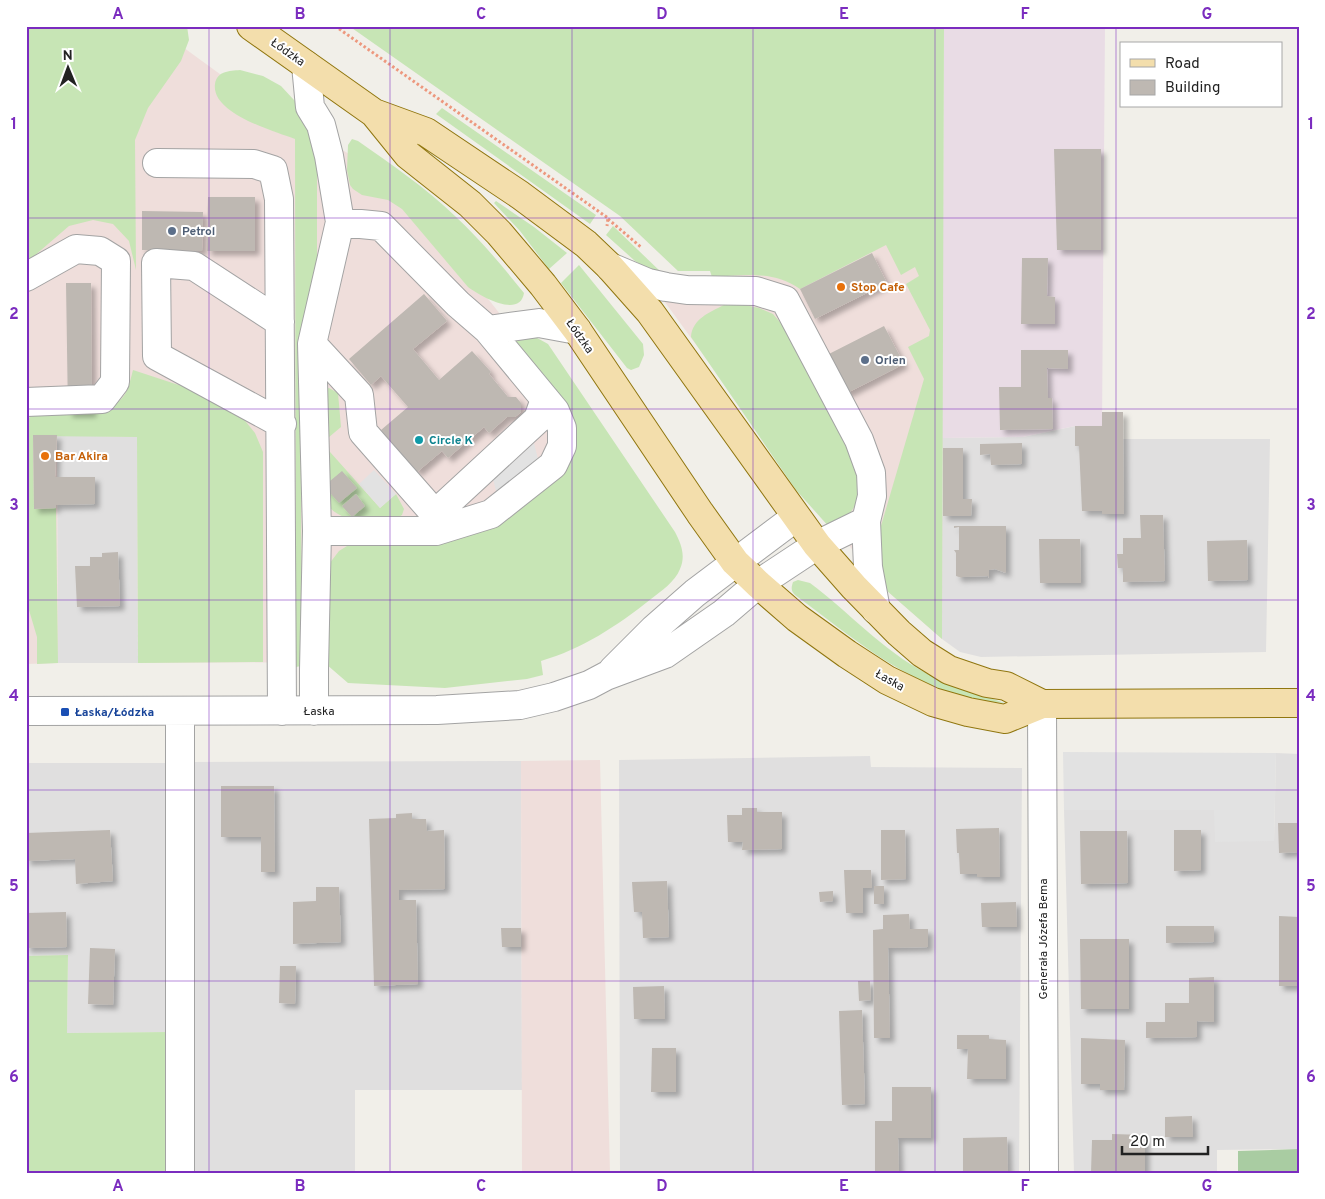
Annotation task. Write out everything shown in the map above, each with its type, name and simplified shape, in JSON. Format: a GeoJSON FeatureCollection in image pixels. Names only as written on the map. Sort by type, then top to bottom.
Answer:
{"type":"FeatureCollection","features":[{"type":"Feature","properties":{"kind":"main road","name":"Łódzka"},"geometry":{"type":"LineString","coordinates":[[251,26],[374,113],[426,132],[520,195],[586,244],[650,312],[796,518]]}},
{"type":"Feature","properties":{"kind":"main road","name":"Łódzka"},"geometry":{"type":"LineString","coordinates":[[374,113],[408,155],[470,204],[499,233],[544,285],[577,330],[735,562],[758,584]]}},
{"type":"Feature","properties":{"kind":"main road","name":"Łaska"},"geometry":{"type":"LineString","coordinates":[[796,518],[817,545],[876,610],[899,634],[922,653],[949,670],[987,683],[1006,686],[1042,704]]}},
{"type":"Feature","properties":{"kind":"main road","name":"Łaska"},"geometry":{"type":"LineString","coordinates":[[758,584],[797,618],[846,654],[887,680],[933,702],[968,712],[1006,719],[1042,704],[1299,703]]}},
{"type":"Feature","properties":{"kind":"street"},"geometry":{"type":"LineString","coordinates":[[306,65],[310,107],[321,125],[329,156],[340,222],[312,344],[317,531],[314,711]]}},
{"type":"Feature","properties":{"kind":"street"},"geometry":{"type":"LineString","coordinates":[[157,163],[254,164],[272,170],[279,199],[282,424],[282,711]]}},
{"type":"Feature","properties":{"kind":"street"},"geometry":{"type":"LineString","coordinates":[[317,531],[436,523],[491,514],[553,465],[562,446],[562,428],[555,411],[488,330],[458,304],[381,226],[340,222]]}},
{"type":"Feature","properties":{"kind":"street"},"geometry":{"type":"LineString","coordinates":[[26,277],[76,250],[100,251],[116,261],[115,382],[102,399],[26,402]]}},
{"type":"Feature","properties":{"kind":"street"},"geometry":{"type":"LineString","coordinates":[[605,262],[648,283],[666,287],[686,290],[756,291],[785,300],[859,440],[871,473],[872,496],[866,521],[868,567],[876,610]]}},
{"type":"Feature","properties":{"kind":"street"},"geometry":{"type":"LineString","coordinates":[[280,322],[194,266],[156,263],[158,356],[282,424]]}},
{"type":"Feature","properties":{"kind":"street"},"geometry":{"type":"LineString","coordinates":[[488,330],[539,323],[577,330]]}},
{"type":"Feature","properties":{"kind":"street"},"geometry":{"type":"LineString","coordinates":[[312,344],[359,395],[363,432],[436,523]]}},
{"type":"Feature","properties":{"kind":"street"},"geometry":{"type":"LineString","coordinates":[[436,523],[538,419],[546,399]]}},
{"type":"Feature","properties":{"kind":"street","name":"Łaska"},"geometry":{"type":"LineString","coordinates":[[606,676],[654,629],[695,593],[796,518]]}},
{"type":"Feature","properties":{"kind":"street"},"geometry":{"type":"LineString","coordinates":[[817,545],[866,521]]}},
{"type":"Feature","properties":{"kind":"street","name":"Łaska"},"geometry":{"type":"LineString","coordinates":[[26,711],[437,710],[520,704],[554,697],[665,654],[724,613],[758,584],[817,545]]}},
{"type":"Feature","properties":{"kind":"street","name":"Generała Józefa Bema"},"geometry":{"type":"LineString","coordinates":[[1042,704],[1044,1173]]}},
{"type":"Feature","properties":{"kind":"street"},"geometry":{"type":"LineString","coordinates":[[180,712],[180,1173]]}},
{"type":"Feature","properties":{"kind":"path"},"geometry":{"type":"LineString","coordinates":[[335,26],[608,218],[605,262]]}},
{"type":"Feature","properties":{"kind":"shaded area"},"geometry":{"type":"Polygon","coordinates":[[[154,26],[250,96],[385,175],[426,220],[541,366],[603,497],[511,661],[138,663],[137,437],[57,435],[58,663],[26,664],[26,56],[154,26]]]}},
{"type":"Feature","properties":{"kind":"shaded area"},"geometry":{"type":"Polygon","coordinates":[[[944,26],[1105,26],[1102,426],[1075,426],[1023,437],[942,438],[944,26]]]}},
{"type":"Feature","properties":{"kind":"shaded area"},"geometry":{"type":"Polygon","coordinates":[[[943,216],[942,639],[886,590],[797,483],[640,268],[678,278],[757,274],[943,216]]]}},
{"type":"Feature","properties":{"kind":"shaded area"},"geometry":{"type":"Polygon","coordinates":[[[1102,412],[1123,412],[1123,439],[1270,439],[1266,652],[981,657],[960,652],[942,639],[942,438],[1023,437],[1075,426],[1102,426],[1102,412]]]}},
{"type":"Feature","properties":{"kind":"shaded area"},"geometry":{"type":"Polygon","coordinates":[[[57,435],[137,437],[138,663],[58,663],[57,435]]]}},
{"type":"Feature","properties":{"kind":"shaded area"},"geometry":{"type":"Polygon","coordinates":[[[534,443],[540,467],[499,503],[493,479],[534,443]]]}},
{"type":"Feature","properties":{"kind":"shaded area"},"geometry":{"type":"Polygon","coordinates":[[[374,470],[396,494],[380,508],[359,484],[374,470]]]}},
{"type":"Feature","properties":{"kind":"shaded area"},"geometry":{"type":"Polygon","coordinates":[[[1063,752],[1276,753],[1274,841],[1215,842],[1214,810],[1064,810],[1063,752]]]}},
{"type":"Feature","properties":{"kind":"shaded area"},"geometry":{"type":"Polygon","coordinates":[[[1276,753],[1299,754],[1299,1149],[1217,1150],[1217,1173],[1074,1173],[1064,810],[1214,810],[1274,841],[1276,753]]]}},
{"type":"Feature","properties":{"kind":"shaded area"},"geometry":{"type":"Polygon","coordinates":[[[870,756],[871,767],[1022,768],[1019,1173],[620,1173],[619,760],[870,756]]]}},
{"type":"Feature","properties":{"kind":"shaded area"},"geometry":{"type":"Polygon","coordinates":[[[600,760],[610,1173],[522,1173],[521,761],[600,760]]]}},
{"type":"Feature","properties":{"kind":"shaded area"},"geometry":{"type":"Polygon","coordinates":[[[521,761],[522,1090],[355,1090],[355,1173],[193,1173],[191,762],[521,761]]]}},
{"type":"Feature","properties":{"kind":"shaded area"},"geometry":{"type":"Polygon","coordinates":[[[26,763],[168,763],[168,1032],[67,1033],[68,955],[26,956],[26,763]]]}},
{"type":"Feature","properties":{"kind":"green space"},"geometry":{"type":"Polygon","coordinates":[[[26,26],[187,26],[189,40],[181,61],[148,108],[135,140],[136,270],[129,241],[113,224],[93,220],[69,226],[26,263],[26,26]]]}},
{"type":"Feature","properties":{"kind":"green space"},"geometry":{"type":"Polygon","coordinates":[[[349,26],[944,26],[942,639],[886,590],[879,565],[876,543],[924,379],[908,347],[929,336],[930,330],[906,284],[919,276],[915,267],[901,275],[886,245],[800,289],[790,283],[768,276],[712,277],[710,271],[678,271],[620,216],[349,26]]]}},
{"type":"Feature","properties":{"kind":"green space"},"geometry":{"type":"Polygon","coordinates":[[[240,70],[263,76],[281,86],[294,100],[302,111],[317,157],[317,274],[300,346],[302,658],[301,666],[296,667],[295,139],[259,126],[233,112],[223,104],[216,94],[215,84],[218,76],[224,72],[240,70]]]}},
{"type":"Feature","properties":{"kind":"green space"},"geometry":{"type":"Polygon","coordinates":[[[442,108],[596,215],[590,224],[436,114],[442,108]]]}},
{"type":"Feature","properties":{"kind":"green space"},"geometry":{"type":"Polygon","coordinates":[[[352,139],[358,141],[408,177],[465,225],[524,293],[521,301],[508,305],[499,303],[468,287],[402,209],[388,200],[362,195],[353,189],[350,185],[347,170],[348,145],[352,139]]]}},
{"type":"Feature","properties":{"kind":"green space"},"geometry":{"type":"Polygon","coordinates":[[[496,201],[567,253],[549,269],[520,231],[494,203],[496,201]]]}},
{"type":"Feature","properties":{"kind":"green space"},"geometry":{"type":"Polygon","coordinates":[[[613,226],[662,273],[635,261],[606,235],[613,226]]]}},
{"type":"Feature","properties":{"kind":"green space"},"geometry":{"type":"Polygon","coordinates":[[[579,265],[643,344],[644,355],[639,367],[631,370],[627,368],[561,283],[579,265]]]}},
{"type":"Feature","properties":{"kind":"green space"},"geometry":{"type":"Polygon","coordinates":[[[724,305],[745,305],[773,314],[785,328],[848,449],[857,474],[859,491],[854,507],[847,516],[830,528],[796,490],[691,337],[698,321],[708,313],[724,305]]]}},
{"type":"Feature","properties":{"kind":"green space"},"geometry":{"type":"Polygon","coordinates":[[[530,334],[548,344],[675,532],[683,554],[678,574],[638,609],[599,636],[571,650],[541,661],[543,675],[527,679],[445,688],[348,683],[326,664],[326,568],[339,551],[355,541],[433,540],[569,454],[513,346],[514,338],[530,334]]]}},
{"type":"Feature","properties":{"kind":"green space"},"geometry":{"type":"Polygon","coordinates":[[[133,370],[203,393],[242,417],[255,433],[263,452],[263,662],[138,663],[137,437],[33,436],[34,509],[56,508],[58,663],[37,664],[37,637],[26,600],[26,423],[31,415],[89,410],[111,405],[125,395],[133,370]]]}},
{"type":"Feature","properties":{"kind":"green space"},"geometry":{"type":"Polygon","coordinates":[[[329,388],[338,393],[341,427],[322,443],[380,508],[396,494],[404,509],[402,515],[397,518],[362,520],[351,518],[332,510],[325,501],[321,489],[320,393],[324,389],[329,388]]]}},
{"type":"Feature","properties":{"kind":"green space"},"geometry":{"type":"Polygon","coordinates":[[[798,580],[810,583],[880,642],[910,664],[945,682],[1005,703],[975,700],[949,692],[925,682],[880,657],[795,595],[792,591],[792,586],[793,582],[798,580]]]}},
{"type":"Feature","properties":{"kind":"green space"},"geometry":{"type":"Polygon","coordinates":[[[68,955],[67,1033],[168,1032],[167,1173],[26,1173],[26,956],[68,955]]]}},
{"type":"Feature","properties":{"kind":"green space"},"geometry":{"type":"Polygon","coordinates":[[[1299,1149],[1299,1173],[1238,1173],[1238,1151],[1299,1149]]]}},
{"type":"Feature","properties":{"kind":"building"},"geometry":{"type":"Polygon","coordinates":[[[1054,149],[1101,149],[1101,250],[1057,250],[1054,149]]]}},
{"type":"Feature","properties":{"kind":"building"},"geometry":{"type":"Polygon","coordinates":[[[208,197],[255,197],[255,251],[207,251],[208,197]]]}},
{"type":"Feature","properties":{"kind":"building","name":"Petrol"},"geometry":{"type":"Polygon","coordinates":[[[142,211],[203,212],[202,251],[142,250],[142,211]]]}},
{"type":"Feature","properties":{"kind":"building","name":"Stop Cafe"},"geometry":{"type":"Polygon","coordinates":[[[872,253],[887,283],[815,319],[800,289],[872,253]]]}},
{"type":"Feature","properties":{"kind":"building"},"geometry":{"type":"Polygon","coordinates":[[[1022,258],[1048,258],[1047,296],[1055,297],[1055,324],[1021,324],[1022,258]]]}},
{"type":"Feature","properties":{"kind":"building"},"geometry":{"type":"Polygon","coordinates":[[[66,283],[91,283],[92,413],[68,413],[66,283]]]}},
{"type":"Feature","properties":{"kind":"building"},"geometry":{"type":"Polygon","coordinates":[[[424,294],[447,321],[413,349],[439,380],[472,351],[491,372],[489,374],[508,397],[516,397],[521,403],[521,412],[515,417],[507,417],[489,433],[484,427],[448,458],[442,451],[417,472],[381,430],[408,407],[381,376],[371,385],[349,359],[424,294]]]}},
{"type":"Feature","properties":{"kind":"building","name":"Orlen"},"geometry":{"type":"Polygon","coordinates":[[[884,326],[904,364],[845,394],[825,356],[884,326]]]}},
{"type":"Feature","properties":{"kind":"building"},"geometry":{"type":"Polygon","coordinates":[[[1021,350],[1068,350],[1068,369],[1047,368],[1048,398],[1052,398],[1053,429],[1000,430],[999,387],[1021,387],[1021,350]]]}},
{"type":"Feature","properties":{"kind":"building"},"geometry":{"type":"Polygon","coordinates":[[[1102,412],[1123,412],[1124,514],[1102,514],[1102,511],[1082,511],[1079,446],[1075,446],[1075,426],[1102,426],[1102,412]]]}},
{"type":"Feature","properties":{"kind":"building","name":"Bar Akira"},"geometry":{"type":"Polygon","coordinates":[[[33,435],[57,435],[55,477],[95,477],[95,504],[56,505],[56,508],[34,509],[33,435]]]}},
{"type":"Feature","properties":{"kind":"building"},"geometry":{"type":"Polygon","coordinates":[[[1022,443],[1022,464],[991,465],[990,454],[980,455],[980,444],[1022,443]]]}},
{"type":"Feature","properties":{"kind":"building"},"geometry":{"type":"Polygon","coordinates":[[[943,448],[963,448],[963,499],[972,499],[971,516],[943,516],[943,448]]]}},
{"type":"Feature","properties":{"kind":"building"},"geometry":{"type":"Polygon","coordinates":[[[342,471],[357,488],[339,503],[324,486],[342,471]]]}},
{"type":"Feature","properties":{"kind":"building"},"geometry":{"type":"Polygon","coordinates":[[[356,494],[365,506],[352,517],[342,506],[356,494]]]}},
{"type":"Feature","properties":{"kind":"building"},"geometry":{"type":"Polygon","coordinates":[[[1140,515],[1163,515],[1165,581],[1123,582],[1123,568],[1118,568],[1117,554],[1123,554],[1123,538],[1141,538],[1140,515]]]}},
{"type":"Feature","properties":{"kind":"building"},"geometry":{"type":"Polygon","coordinates":[[[954,526],[1006,526],[1006,573],[995,569],[989,570],[989,578],[988,576],[962,578],[956,576],[956,553],[954,550],[959,550],[959,527],[954,528],[954,526]]]}},
{"type":"Feature","properties":{"kind":"building"},"geometry":{"type":"Polygon","coordinates":[[[1039,539],[1080,539],[1081,583],[1040,583],[1039,539]]]}},
{"type":"Feature","properties":{"kind":"building"},"geometry":{"type":"Polygon","coordinates":[[[1247,540],[1248,580],[1208,581],[1207,541],[1247,540]]]}},
{"type":"Feature","properties":{"kind":"building"},"geometry":{"type":"Polygon","coordinates":[[[118,552],[120,606],[77,607],[75,566],[90,566],[90,557],[102,557],[102,553],[118,552]]]}},
{"type":"Feature","properties":{"kind":"building"},"geometry":{"type":"Polygon","coordinates":[[[221,786],[274,786],[275,872],[261,872],[261,837],[221,837],[221,786]]]}},
{"type":"Feature","properties":{"kind":"building"},"geometry":{"type":"Polygon","coordinates":[[[742,808],[757,808],[757,812],[782,812],[782,849],[742,850],[743,842],[728,842],[727,815],[742,815],[742,808]]]}},
{"type":"Feature","properties":{"kind":"building"},"geometry":{"type":"Polygon","coordinates":[[[412,813],[412,819],[426,819],[427,831],[444,830],[445,889],[399,890],[399,900],[416,900],[418,984],[374,986],[369,819],[396,818],[396,814],[412,813]]]}},
{"type":"Feature","properties":{"kind":"building"},"geometry":{"type":"Polygon","coordinates":[[[1278,823],[1299,823],[1299,852],[1279,853],[1278,823]]]}},
{"type":"Feature","properties":{"kind":"building"},"geometry":{"type":"Polygon","coordinates":[[[999,828],[1000,877],[977,877],[977,874],[960,874],[956,829],[999,828]]]}},
{"type":"Feature","properties":{"kind":"building"},"geometry":{"type":"Polygon","coordinates":[[[110,830],[113,881],[76,884],[75,859],[26,861],[26,833],[110,830]]]}},
{"type":"Feature","properties":{"kind":"building"},"geometry":{"type":"Polygon","coordinates":[[[881,830],[905,830],[906,879],[881,880],[881,830]]]}},
{"type":"Feature","properties":{"kind":"building"},"geometry":{"type":"Polygon","coordinates":[[[1174,830],[1201,830],[1201,870],[1174,871],[1174,830]]]}},
{"type":"Feature","properties":{"kind":"building"},"geometry":{"type":"Polygon","coordinates":[[[1080,831],[1127,831],[1128,883],[1081,884],[1080,831]]]}},
{"type":"Feature","properties":{"kind":"building"},"geometry":{"type":"Polygon","coordinates":[[[844,870],[871,870],[872,888],[863,888],[863,913],[846,913],[844,870]]]}},
{"type":"Feature","properties":{"kind":"building"},"geometry":{"type":"Polygon","coordinates":[[[667,881],[669,937],[643,938],[642,912],[634,912],[632,882],[667,881]]]}},
{"type":"Feature","properties":{"kind":"building"},"geometry":{"type":"Polygon","coordinates":[[[874,886],[884,886],[884,904],[874,904],[874,886]]]}},
{"type":"Feature","properties":{"kind":"building"},"geometry":{"type":"Polygon","coordinates":[[[316,887],[339,887],[341,942],[293,944],[293,902],[316,901],[316,887]]]}},
{"type":"Feature","properties":{"kind":"building"},"geometry":{"type":"Polygon","coordinates":[[[833,891],[833,901],[820,902],[819,892],[833,891]]]}},
{"type":"Feature","properties":{"kind":"building"},"geometry":{"type":"Polygon","coordinates":[[[1016,902],[1017,927],[982,927],[981,903],[1016,902]]]}},
{"type":"Feature","properties":{"kind":"building"},"geometry":{"type":"Polygon","coordinates":[[[66,912],[67,947],[26,948],[26,913],[66,912]]]}},
{"type":"Feature","properties":{"kind":"building"},"geometry":{"type":"Polygon","coordinates":[[[909,914],[910,929],[928,929],[928,947],[888,948],[890,1038],[874,1038],[873,930],[883,929],[883,915],[909,914]]]}},
{"type":"Feature","properties":{"kind":"building"},"geometry":{"type":"Polygon","coordinates":[[[1279,916],[1299,917],[1299,986],[1279,986],[1279,916]]]}},
{"type":"Feature","properties":{"kind":"building"},"geometry":{"type":"Polygon","coordinates":[[[1166,926],[1214,926],[1214,942],[1166,943],[1166,926]]]}},
{"type":"Feature","properties":{"kind":"building"},"geometry":{"type":"Polygon","coordinates":[[[501,928],[521,928],[521,947],[502,947],[501,928]]]}},
{"type":"Feature","properties":{"kind":"building"},"geometry":{"type":"Polygon","coordinates":[[[1080,939],[1129,939],[1129,1009],[1081,1009],[1080,939]]]}},
{"type":"Feature","properties":{"kind":"building"},"geometry":{"type":"Polygon","coordinates":[[[90,948],[115,949],[113,1005],[88,1004],[90,948]]]}},
{"type":"Feature","properties":{"kind":"building"},"geometry":{"type":"Polygon","coordinates":[[[280,966],[296,966],[295,1004],[279,1003],[280,966]]]}},
{"type":"Feature","properties":{"kind":"building"},"geometry":{"type":"Polygon","coordinates":[[[1214,977],[1214,1022],[1197,1021],[1197,1037],[1146,1038],[1146,1022],[1165,1022],[1165,1003],[1189,1003],[1189,978],[1214,977]]]}},
{"type":"Feature","properties":{"kind":"building"},"geometry":{"type":"Polygon","coordinates":[[[858,981],[870,981],[871,1000],[859,1001],[858,981]]]}},
{"type":"Feature","properties":{"kind":"building"},"geometry":{"type":"Polygon","coordinates":[[[664,986],[665,1019],[634,1019],[633,987],[664,986]]]}},
{"type":"Feature","properties":{"kind":"building"},"geometry":{"type":"Polygon","coordinates":[[[862,1010],[865,1104],[842,1105],[839,1011],[862,1010]]]}},
{"type":"Feature","properties":{"kind":"building"},"geometry":{"type":"Polygon","coordinates":[[[957,1035],[989,1035],[989,1039],[1006,1040],[1006,1079],[967,1079],[968,1049],[957,1049],[957,1035]]]}},
{"type":"Feature","properties":{"kind":"building"},"geometry":{"type":"Polygon","coordinates":[[[1081,1038],[1125,1040],[1124,1090],[1100,1090],[1100,1084],[1081,1084],[1081,1038]]]}},
{"type":"Feature","properties":{"kind":"building"},"geometry":{"type":"Polygon","coordinates":[[[652,1048],[676,1048],[676,1092],[651,1092],[652,1048]]]}},
{"type":"Feature","properties":{"kind":"building"},"geometry":{"type":"Polygon","coordinates":[[[892,1087],[931,1087],[931,1138],[898,1138],[899,1173],[875,1173],[875,1121],[892,1121],[892,1087]]]}},
{"type":"Feature","properties":{"kind":"building"},"geometry":{"type":"Polygon","coordinates":[[[1192,1116],[1193,1137],[1165,1137],[1165,1117],[1192,1116]]]}},
{"type":"Feature","properties":{"kind":"building"},"geometry":{"type":"Polygon","coordinates":[[[1112,1134],[1145,1135],[1145,1173],[1091,1173],[1092,1140],[1112,1140],[1112,1134]]]}},
{"type":"Feature","properties":{"kind":"building"},"geometry":{"type":"Polygon","coordinates":[[[1007,1137],[1008,1173],[963,1173],[963,1138],[1007,1137]]]}},
{"type":"Feature","properties":{"kind":"place","name":"Petrol"},"geometry":{"type":"Point","coordinates":[172,231]}},
{"type":"Feature","properties":{"kind":"place","name":"Stop Cafe"},"geometry":{"type":"Point","coordinates":[841,287]}},
{"type":"Feature","properties":{"kind":"place","name":"Orlen"},"geometry":{"type":"Point","coordinates":[865,360]}},
{"type":"Feature","properties":{"kind":"place","name":"Circle K"},"geometry":{"type":"Point","coordinates":[419,440]}},
{"type":"Feature","properties":{"kind":"place","name":"Bar Akira"},"geometry":{"type":"Point","coordinates":[45,456]}},
{"type":"Feature","properties":{"kind":"place","name":"Łaska/Łódzka"},"geometry":{"type":"Point","coordinates":[65,712]}}]}
